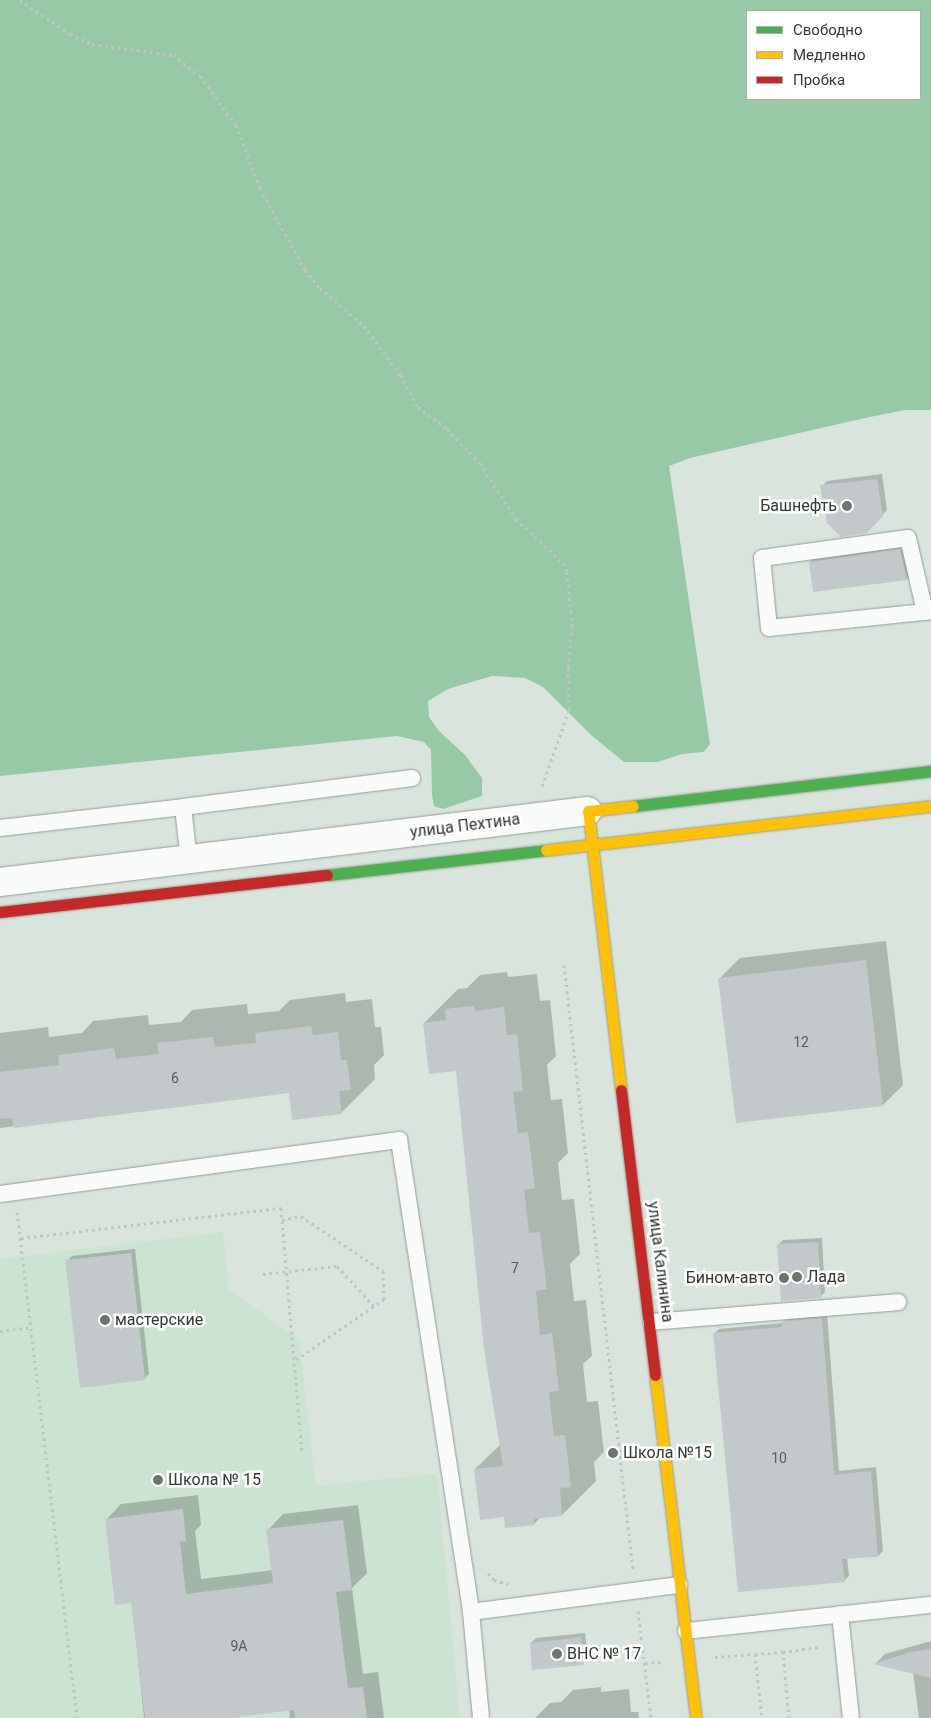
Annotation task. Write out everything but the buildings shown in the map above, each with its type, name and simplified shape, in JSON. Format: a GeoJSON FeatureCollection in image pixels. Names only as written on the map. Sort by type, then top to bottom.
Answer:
{"type":"FeatureCollection","features":[{"type":"Feature","properties":{"kind":"street","name":"улица Пехтина"},"geometry":{"type":"LineString","coordinates":[[0,882],[189,861],[537,817],[931,771]]}},
{"type":"Feature","properties":{"kind":"street","name":"улица Пехтина"},"geometry":{"type":"LineString","coordinates":[[0,912],[591,847],[931,806]]}},
{"type":"Feature","properties":{"kind":"street","name":"улица Калинина"},"geometry":{"type":"LineString","coordinates":[[588,811],[651,1322],[679,1585],[696,1718]]}},
{"type":"Feature","properties":{"kind":"lane"},"geometry":{"type":"LineString","coordinates":[[908,538],[928,612],[769,628],[762,558],[908,538]]}},
{"type":"Feature","properties":{"kind":"lane"},"geometry":{"type":"LineString","coordinates":[[0,828],[412,778]]}},
{"type":"Feature","properties":{"kind":"lane"},"geometry":{"type":"LineString","coordinates":[[182,807],[189,861]]}},
{"type":"Feature","properties":{"kind":"lane"},"geometry":{"type":"LineString","coordinates":[[7,1193],[399,1140],[472,1612],[481,1718]]}},
{"type":"Feature","properties":{"kind":"lane"},"geometry":{"type":"LineString","coordinates":[[651,1322],[898,1302]]}},
{"type":"Feature","properties":{"kind":"lane"},"geometry":{"type":"LineString","coordinates":[[472,1612],[679,1585]]}},
{"type":"Feature","properties":{"kind":"lane"},"geometry":{"type":"LineString","coordinates":[[686,1631],[931,1605]]}},
{"type":"Feature","properties":{"kind":"lane"},"geometry":{"type":"LineString","coordinates":[[840,1614],[851,1718]]}},
{"type":"Feature","properties":{"kind":"path"},"geometry":{"type":"LineString","coordinates":[[20,0],[70,34],[92,44],[173,55],[200,76],[236,125],[260,188],[305,270],[320,288],[364,326],[400,375],[418,407],[446,429],[480,462],[516,519],[563,563],[570,595],[569,710],[541,785],[537,817]]}},
{"type":"Feature","properties":{"kind":"path"},"geometry":{"type":"LineString","coordinates":[[564,965],[651,1718]]}},
{"type":"Feature","properties":{"kind":"path"},"geometry":{"type":"LineString","coordinates":[[7,1193],[22,1238],[77,1718]]}},
{"type":"Feature","properties":{"kind":"path"},"geometry":{"type":"LineString","coordinates":[[22,1238],[281,1208],[302,1452]]}},
{"type":"Feature","properties":{"kind":"path"},"geometry":{"type":"LineString","coordinates":[[282,1220],[301,1216],[383,1271],[384,1299],[294,1361]]}},
{"type":"Feature","properties":{"kind":"path"},"geometry":{"type":"LineString","coordinates":[[263,1274],[286,1270],[337,1266],[374,1306]]}},
{"type":"Feature","properties":{"kind":"path"},"geometry":{"type":"LineString","coordinates":[[0,1331],[31,1327]]}},
{"type":"Feature","properties":{"kind":"path"},"geometry":{"type":"LineString","coordinates":[[485,1566],[494,1580],[516,1584]]}},
{"type":"Feature","properties":{"kind":"path"},"geometry":{"type":"LineString","coordinates":[[624,1570],[633,1569]]}},
{"type":"Feature","properties":{"kind":"path"},"geometry":{"type":"LineString","coordinates":[[630,1613],[638,1612]]}},
{"type":"Feature","properties":{"kind":"path"},"geometry":{"type":"LineString","coordinates":[[645,1663],[783,1652],[819,1647]]}},
{"type":"Feature","properties":{"kind":"path"},"geometry":{"type":"LineString","coordinates":[[783,1652],[789,1718]]}},
{"type":"Feature","properties":{"kind":"path"},"geometry":{"type":"LineString","coordinates":[[755,1654],[762,1718]]}},
{"type":"Feature","properties":{"kind":"shaded area","name":"Школа № 15"},"geometry":{"type":"Polygon","coordinates":[[[223,1232],[229,1290],[299,1339],[316,1486],[437,1474],[460,1718],[0,1718],[0,1259],[223,1232]]]}},
{"type":"Feature","properties":{"kind":"green space"},"geometry":{"type":"Polygon","coordinates":[[[0,0],[931,0],[931,410],[905,410],[865,418],[690,458],[669,466],[710,744],[704,752],[682,754],[658,762],[624,762],[591,735],[543,687],[525,678],[492,676],[448,689],[428,701],[429,717],[439,731],[465,755],[482,778],[482,796],[443,809],[434,806],[431,750],[424,742],[397,736],[0,776],[0,0]]]}},
{"type":"Feature","properties":{"kind":"traffic: fast"},"geometry":{"type":"LineString","coordinates":[[633,806],[931,771]]}},
{"type":"Feature","properties":{"kind":"traffic: fast"},"geometry":{"type":"LineString","coordinates":[[327,875],[546,850]]}},
{"type":"Feature","properties":{"kind":"traffic: slow"},"geometry":{"type":"LineString","coordinates":[[621,1090],[588,811],[633,806]]}},
{"type":"Feature","properties":{"kind":"traffic: slow"},"geometry":{"type":"LineString","coordinates":[[546,850],[931,806]]}},
{"type":"Feature","properties":{"kind":"traffic: slow"},"geometry":{"type":"LineString","coordinates":[[655,1375],[696,1718]]}},
{"type":"Feature","properties":{"kind":"traffic: jam"},"geometry":{"type":"LineString","coordinates":[[0,912],[327,875]]}},
{"type":"Feature","properties":{"kind":"traffic: jam"},"geometry":{"type":"LineString","coordinates":[[621,1090],[655,1375]]}},
{"type":"Feature","properties":{"kind":"place","name":"Башнефть"},"geometry":{"type":"Point","coordinates":[847,506]}},
{"type":"Feature","properties":{"kind":"place","name":"Лада"},"geometry":{"type":"Point","coordinates":[797,1277]}},
{"type":"Feature","properties":{"kind":"place","name":"Бином-авто"},"geometry":{"type":"Point","coordinates":[784,1278]}},
{"type":"Feature","properties":{"kind":"place","name":"мастерские"},"geometry":{"type":"Point","coordinates":[105,1320]}},
{"type":"Feature","properties":{"kind":"place","name":"Школа №15"},"geometry":{"type":"Point","coordinates":[613,1453]}},
{"type":"Feature","properties":{"kind":"place","name":"Школа № 15"},"geometry":{"type":"Point","coordinates":[158,1480]}},
{"type":"Feature","properties":{"kind":"place","name":"ВНС № 17"},"geometry":{"type":"Point","coordinates":[557,1654]}}]}
